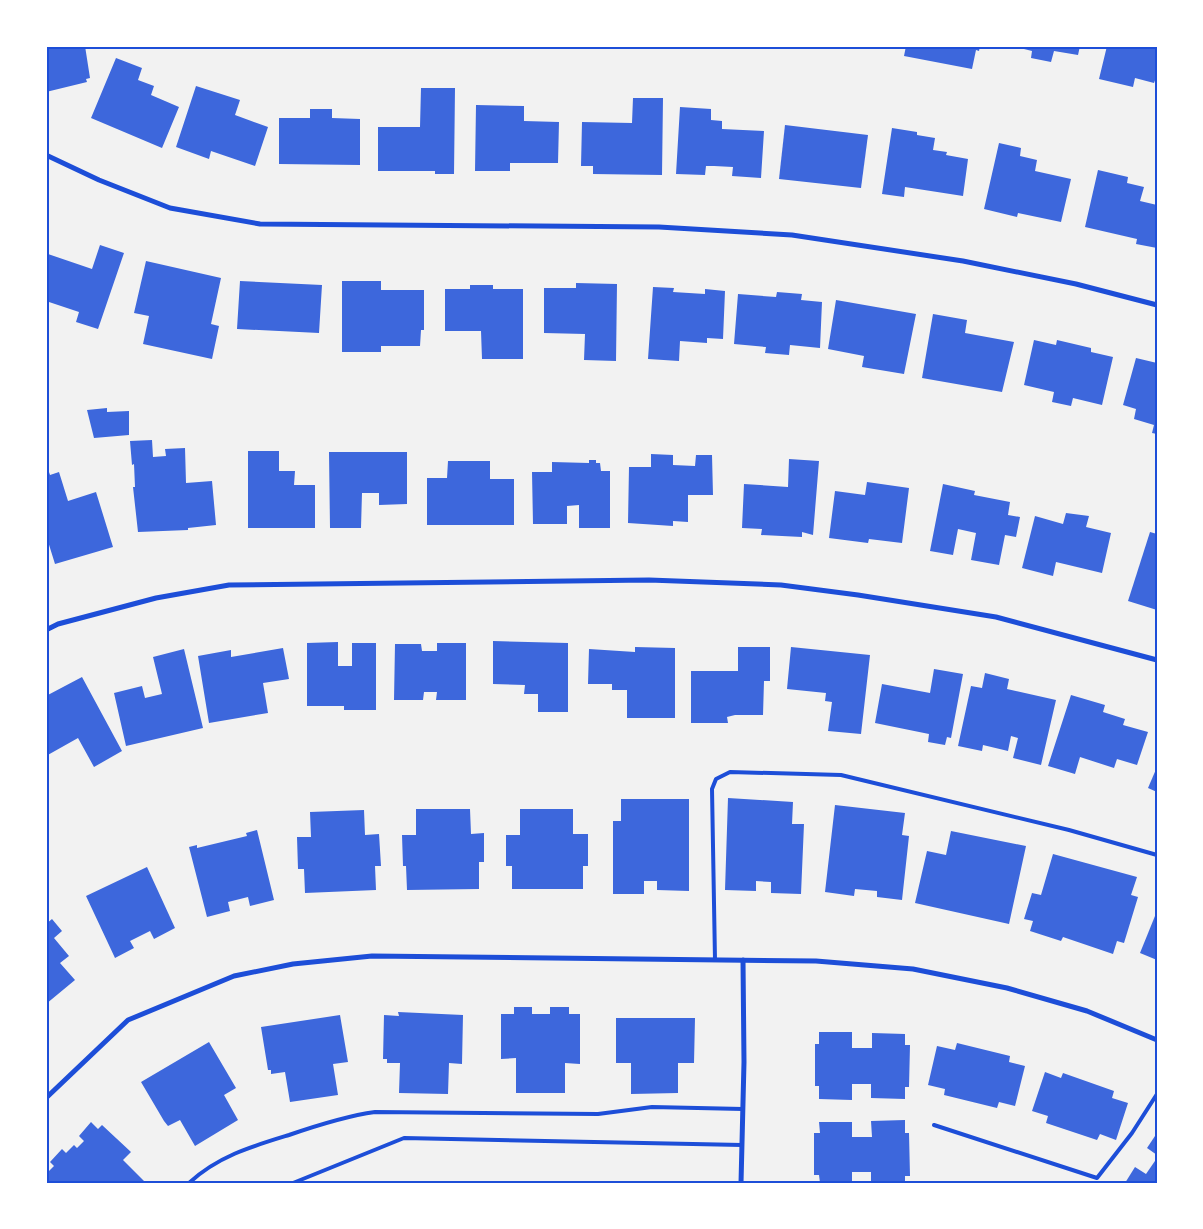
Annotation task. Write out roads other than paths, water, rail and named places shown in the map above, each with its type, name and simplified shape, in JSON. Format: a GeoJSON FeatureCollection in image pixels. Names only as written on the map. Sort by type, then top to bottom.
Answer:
{"type":"FeatureCollection","features":[{"type":"Feature","properties":{"kind":"street"},"geometry":{"type":"LineString","coordinates":[[46,154],[99,180],[170,208],[260,224],[659,227],[792,235],[963,261],[1076,284],[1157,306]]}},
{"type":"Feature","properties":{"kind":"street"},"geometry":{"type":"LineString","coordinates":[[46,630],[58,624],[156,598],[229,585],[649,580],[781,585],[996,617],[1157,660]]}},
{"type":"Feature","properties":{"kind":"street"},"geometry":{"type":"LineString","coordinates":[[46,1098],[128,1020],[234,976],[294,964],[372,956],[816,961],[913,969],[1007,988],[1087,1011],[1157,1040]]}},
{"type":"Feature","properties":{"kind":"street"},"geometry":{"type":"LineString","coordinates":[[741,1183],[743,960]]}},
{"type":"Feature","properties":{"kind":"lane"},"geometry":{"type":"LineString","coordinates":[[715,960],[712,789],[716,779],[730,772],[841,775],[1070,830],[1157,855]]}},
{"type":"Feature","properties":{"kind":"lane"},"geometry":{"type":"LineString","coordinates":[[1094,1183],[1132,1133],[1157,1094]]}},
{"type":"Feature","properties":{"kind":"lane"},"geometry":{"type":"LineString","coordinates":[[189,1183],[203,1170],[234,1152],[346,1116],[375,1112],[598,1114],[652,1107],[743,1109]]}},
{"type":"Feature","properties":{"kind":"lane"},"geometry":{"type":"LineString","coordinates":[[934,1125],[1097,1178]]}},
{"type":"Feature","properties":{"kind":"lane"},"geometry":{"type":"LineString","coordinates":[[293,1183],[404,1138],[742,1145]]}}]}
